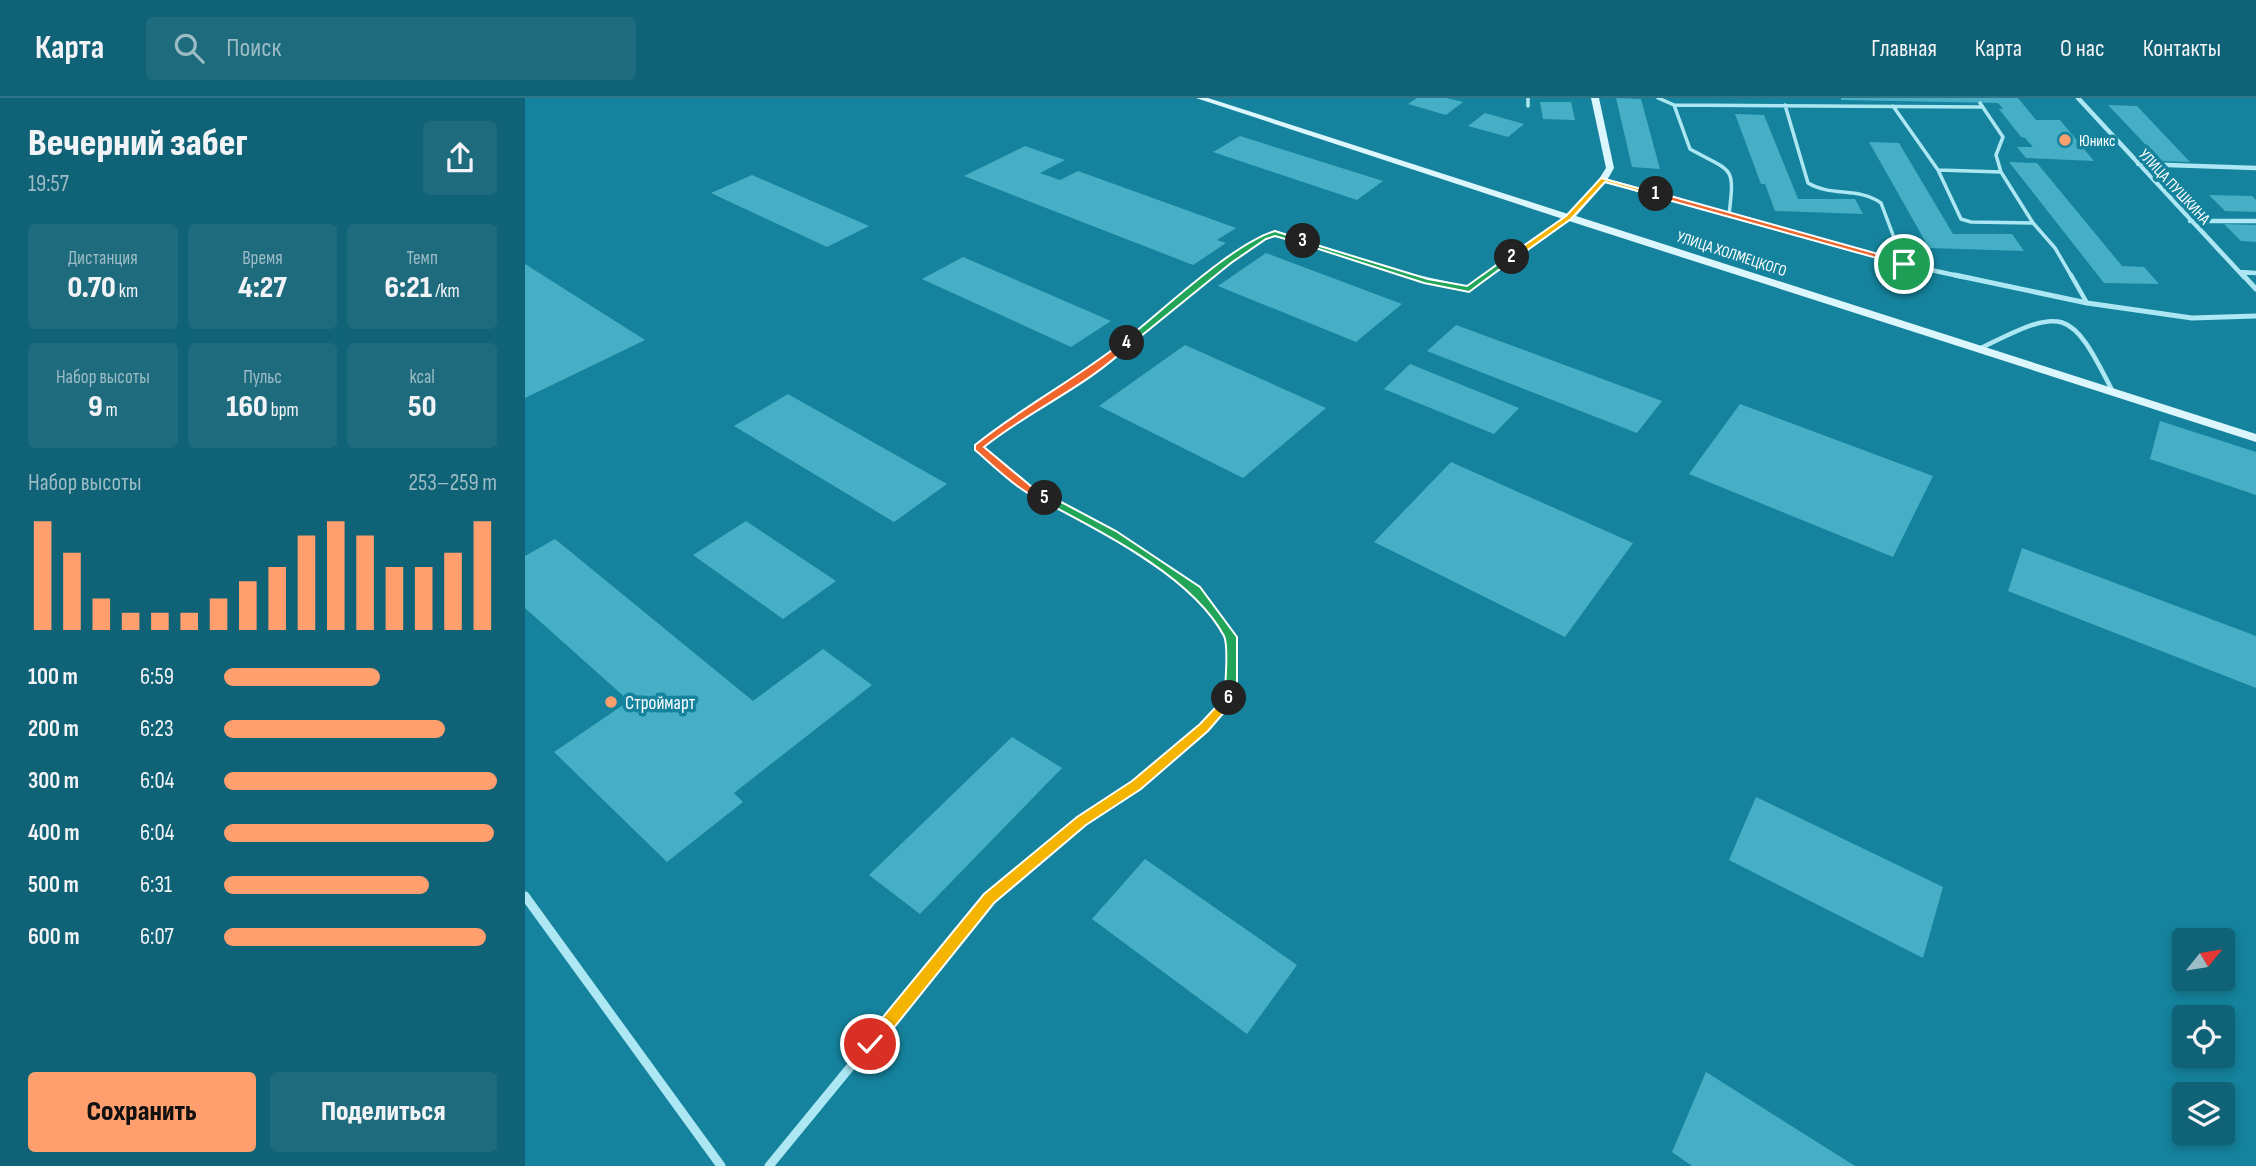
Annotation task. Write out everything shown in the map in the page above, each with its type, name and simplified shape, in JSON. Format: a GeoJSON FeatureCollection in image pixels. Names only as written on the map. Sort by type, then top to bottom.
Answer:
{"type":"FeatureCollection","features":[{"type":"Feature","properties":{"kind":"street","name":"УЛИЦА ХОЛМЕЦКОГО"},"geometry":{"type":"LineString","coordinates":[[1199,98],[2256,438]]}},
{"type":"Feature","properties":{"kind":"street"},"geometry":{"type":"LineString","coordinates":[[769,1166],[989,898],[1081,821],[1136,785],[1204,727],[1231,696],[1231,637],[1196,590],[1112,534],[1029,489],[978,447],[1001,429],[1090,372],[1228,261],[1263,237],[1275,233],[1426,281],[1469,289],[1569,218],[1604,180],[1609,168],[1595,98]]}},
{"type":"Feature","properties":{"kind":"street","name":"УЛИЦА ПУШКИНА"},"geometry":{"type":"LineString","coordinates":[[2078,98],[2256,289]]}},
{"type":"Feature","properties":{"kind":"street"},"geometry":{"type":"LineString","coordinates":[[2138,164],[2256,168]]}},
{"type":"Feature","properties":{"kind":"street"},"geometry":{"type":"LineString","coordinates":[[1604,180],[1904,264],[2087,303],[2192,318],[2256,316]]}},
{"type":"Feature","properties":{"kind":"street"},"geometry":{"type":"LineString","coordinates":[[2190,221],[2256,222]]}},
{"type":"Feature","properties":{"kind":"street"},"geometry":{"type":"LineString","coordinates":[[2240,272],[2256,273]]}},
{"type":"Feature","properties":{"kind":"street"},"geometry":{"type":"LineString","coordinates":[[525,896],[721,1166]]}},
{"type":"Feature","properties":{"kind":"lane"},"geometry":{"type":"LineString","coordinates":[[1528,98],[1528,106]]}},
{"type":"Feature","properties":{"kind":"lane"},"geometry":{"type":"LineString","coordinates":[[1658,98],[1674,105],[1980,105],[2003,137],[1996,155],[2001,172],[2033,223],[2055,248],[2087,303]]}},
{"type":"Feature","properties":{"kind":"lane"},"geometry":{"type":"LineString","coordinates":[[1674,105],[1690,149],[1729,171],[1733,181],[1729,215]]}},
{"type":"Feature","properties":{"kind":"lane"},"geometry":{"type":"LineString","coordinates":[[1785,105],[1808,183],[1819,190],[1858,192],[1877,199],[1904,264]]}},
{"type":"Feature","properties":{"kind":"lane"},"geometry":{"type":"LineString","coordinates":[[1893,106],[1938,170],[1951,202],[1965,221],[2033,223]]}},
{"type":"Feature","properties":{"kind":"lane"},"geometry":{"type":"LineString","coordinates":[[1938,170],[2001,172]]}},
{"type":"Feature","properties":{"kind":"lane"},"geometry":{"type":"LineString","coordinates":[[1979,349],[2036,321],[2053,320],[2080,332],[2113,392]]}},
{"type":"Feature","properties":{"kind":"building"},"geometry":{"type":"Polygon","coordinates":[[[1417,98],[1446,98],[1463,102],[1446,115],[1408,104],[1417,98]]]}},
{"type":"Feature","properties":{"kind":"building"},"geometry":{"type":"Polygon","coordinates":[[[1616,98],[1641,99],[1660,169],[1632,167],[1616,98]]]}},
{"type":"Feature","properties":{"kind":"building"},"geometry":{"type":"Polygon","coordinates":[[[1841,98],[2018,98],[2036,120],[2060,120],[2094,161],[2026,158],[2017,147],[2033,147],[2021,137],[1999,109],[2003,109],[1998,103],[1841,98]]]}},
{"type":"Feature","properties":{"kind":"building"},"geometry":{"type":"Polygon","coordinates":[[[1540,102],[1571,102],[1575,120],[1543,119],[1540,102]]]}},
{"type":"Feature","properties":{"kind":"building"},"geometry":{"type":"Polygon","coordinates":[[[2108,105],[2137,106],[2190,162],[2161,161],[2108,105]]]}},
{"type":"Feature","properties":{"kind":"building"},"geometry":{"type":"Polygon","coordinates":[[[1485,113],[1524,124],[1508,137],[1468,126],[1485,113]]]}},
{"type":"Feature","properties":{"kind":"building"},"geometry":{"type":"Polygon","coordinates":[[[1735,114],[1764,115],[1798,199],[1855,199],[1863,214],[1775,211],[1765,184],[1761,184],[1735,114]]]}},
{"type":"Feature","properties":{"kind":"building"},"geometry":{"type":"Polygon","coordinates":[[[1240,136],[1383,181],[1357,200],[1213,152],[1240,136]]]}},
{"type":"Feature","properties":{"kind":"building"},"geometry":{"type":"Polygon","coordinates":[[[1869,142],[1899,143],[1953,234],[2012,234],[2024,251],[1929,248],[1869,142]]]}},
{"type":"Feature","properties":{"kind":"building"},"geometry":{"type":"Polygon","coordinates":[[[1025,146],[1065,160],[1040,173],[1060,180],[1078,171],[1236,228],[1217,240],[1226,243],[1193,265],[964,176],[1025,146]]]}},
{"type":"Feature","properties":{"kind":"building"},"geometry":{"type":"Polygon","coordinates":[[[2009,162],[2037,163],[2122,266],[2144,267],[2159,284],[2104,283],[2009,162]]]}},
{"type":"Feature","properties":{"kind":"building"},"geometry":{"type":"Polygon","coordinates":[[[752,175],[869,226],[827,247],[711,193],[752,175]]]}},
{"type":"Feature","properties":{"kind":"building"},"geometry":{"type":"Polygon","coordinates":[[[2209,195],[2252,196],[2256,200],[2256,212],[2225,211],[2209,195]]]}},
{"type":"Feature","properties":{"kind":"building"},"geometry":{"type":"Polygon","coordinates":[[[2224,224],[2256,225],[2256,242],[2241,241],[2224,224]]]}},
{"type":"Feature","properties":{"kind":"building"},"geometry":{"type":"Polygon","coordinates":[[[1266,253],[1402,304],[1356,342],[1218,286],[1266,253]]]}},
{"type":"Feature","properties":{"kind":"building"},"geometry":{"type":"Polygon","coordinates":[[[963,257],[1111,321],[1071,347],[922,279],[963,257]]]}},
{"type":"Feature","properties":{"kind":"building"},"geometry":{"type":"Polygon","coordinates":[[[525,264],[645,340],[525,398],[525,264]]]}},
{"type":"Feature","properties":{"kind":"building"},"geometry":{"type":"Polygon","coordinates":[[[1456,325],[1662,401],[1637,433],[1427,351],[1456,325]]]}},
{"type":"Feature","properties":{"kind":"building"},"geometry":{"type":"Polygon","coordinates":[[[1185,345],[1326,408],[1243,478],[1099,406],[1185,345]]]}},
{"type":"Feature","properties":{"kind":"building"},"geometry":{"type":"Polygon","coordinates":[[[1410,364],[1519,408],[1494,434],[1384,389],[1410,364]]]}},
{"type":"Feature","properties":{"kind":"building"},"geometry":{"type":"Polygon","coordinates":[[[788,394],[947,484],[894,522],[734,426],[788,394]]]}},
{"type":"Feature","properties":{"kind":"building"},"geometry":{"type":"Polygon","coordinates":[[[1740,404],[1933,476],[1893,557],[1689,474],[1740,404]]]}},
{"type":"Feature","properties":{"kind":"building"},"geometry":{"type":"Polygon","coordinates":[[[2160,421],[2256,452],[2256,495],[2150,459],[2160,421]]]}},
{"type":"Feature","properties":{"kind":"building"},"geometry":{"type":"Polygon","coordinates":[[[1451,462],[1633,543],[1565,637],[1374,542],[1451,462]]]}},
{"type":"Feature","properties":{"kind":"building"},"geometry":{"type":"Polygon","coordinates":[[[746,521],[836,581],[783,619],[693,555],[746,521]]]}},
{"type":"Feature","properties":{"kind":"building"},"geometry":{"type":"Polygon","coordinates":[[[555,539],[753,701],[823,649],[872,685],[734,793],[743,802],[667,862],[554,752],[629,701],[525,608],[525,556],[555,539]]]}},
{"type":"Feature","properties":{"kind":"building"},"geometry":{"type":"Polygon","coordinates":[[[2022,548],[2256,636],[2256,688],[2008,591],[2022,548]]]}},
{"type":"Feature","properties":{"kind":"building"},"geometry":{"type":"Polygon","coordinates":[[[1012,737],[1062,768],[920,914],[869,875],[1012,737]]]}},
{"type":"Feature","properties":{"kind":"building"},"geometry":{"type":"Polygon","coordinates":[[[1756,797],[1943,887],[1923,958],[1729,860],[1756,797]]]}},
{"type":"Feature","properties":{"kind":"building"},"geometry":{"type":"Polygon","coordinates":[[[1145,859],[1297,965],[1247,1034],[1092,919],[1145,859]]]}},
{"type":"Feature","properties":{"kind":"building"},"geometry":{"type":"Polygon","coordinates":[[[1706,1072],[1855,1166],[1692,1166],[1672,1152],[1706,1072]]]}},
{"type":"Feature","properties":{"kind":"place","name":"Юникс"},"geometry":{"type":"Point","coordinates":[2065,140]}},
{"type":"Feature","properties":{"kind":"place","name":"Строймарт"},"geometry":{"type":"Point","coordinates":[611,702]}},
{"type":"Feature","properties":{"kind":"route"},"geometry":{"type":"LineString","coordinates":[[870,1044],[989,898],[1081,821],[1136,785],[1204,727],[1231,696],[1231,637],[1196,590],[1112,534],[1029,489],[978,447],[1001,429],[1090,372],[1228,261],[1263,237],[1275,233],[1426,281],[1469,289],[1569,218],[1604,180],[1904,264]]}}]}
